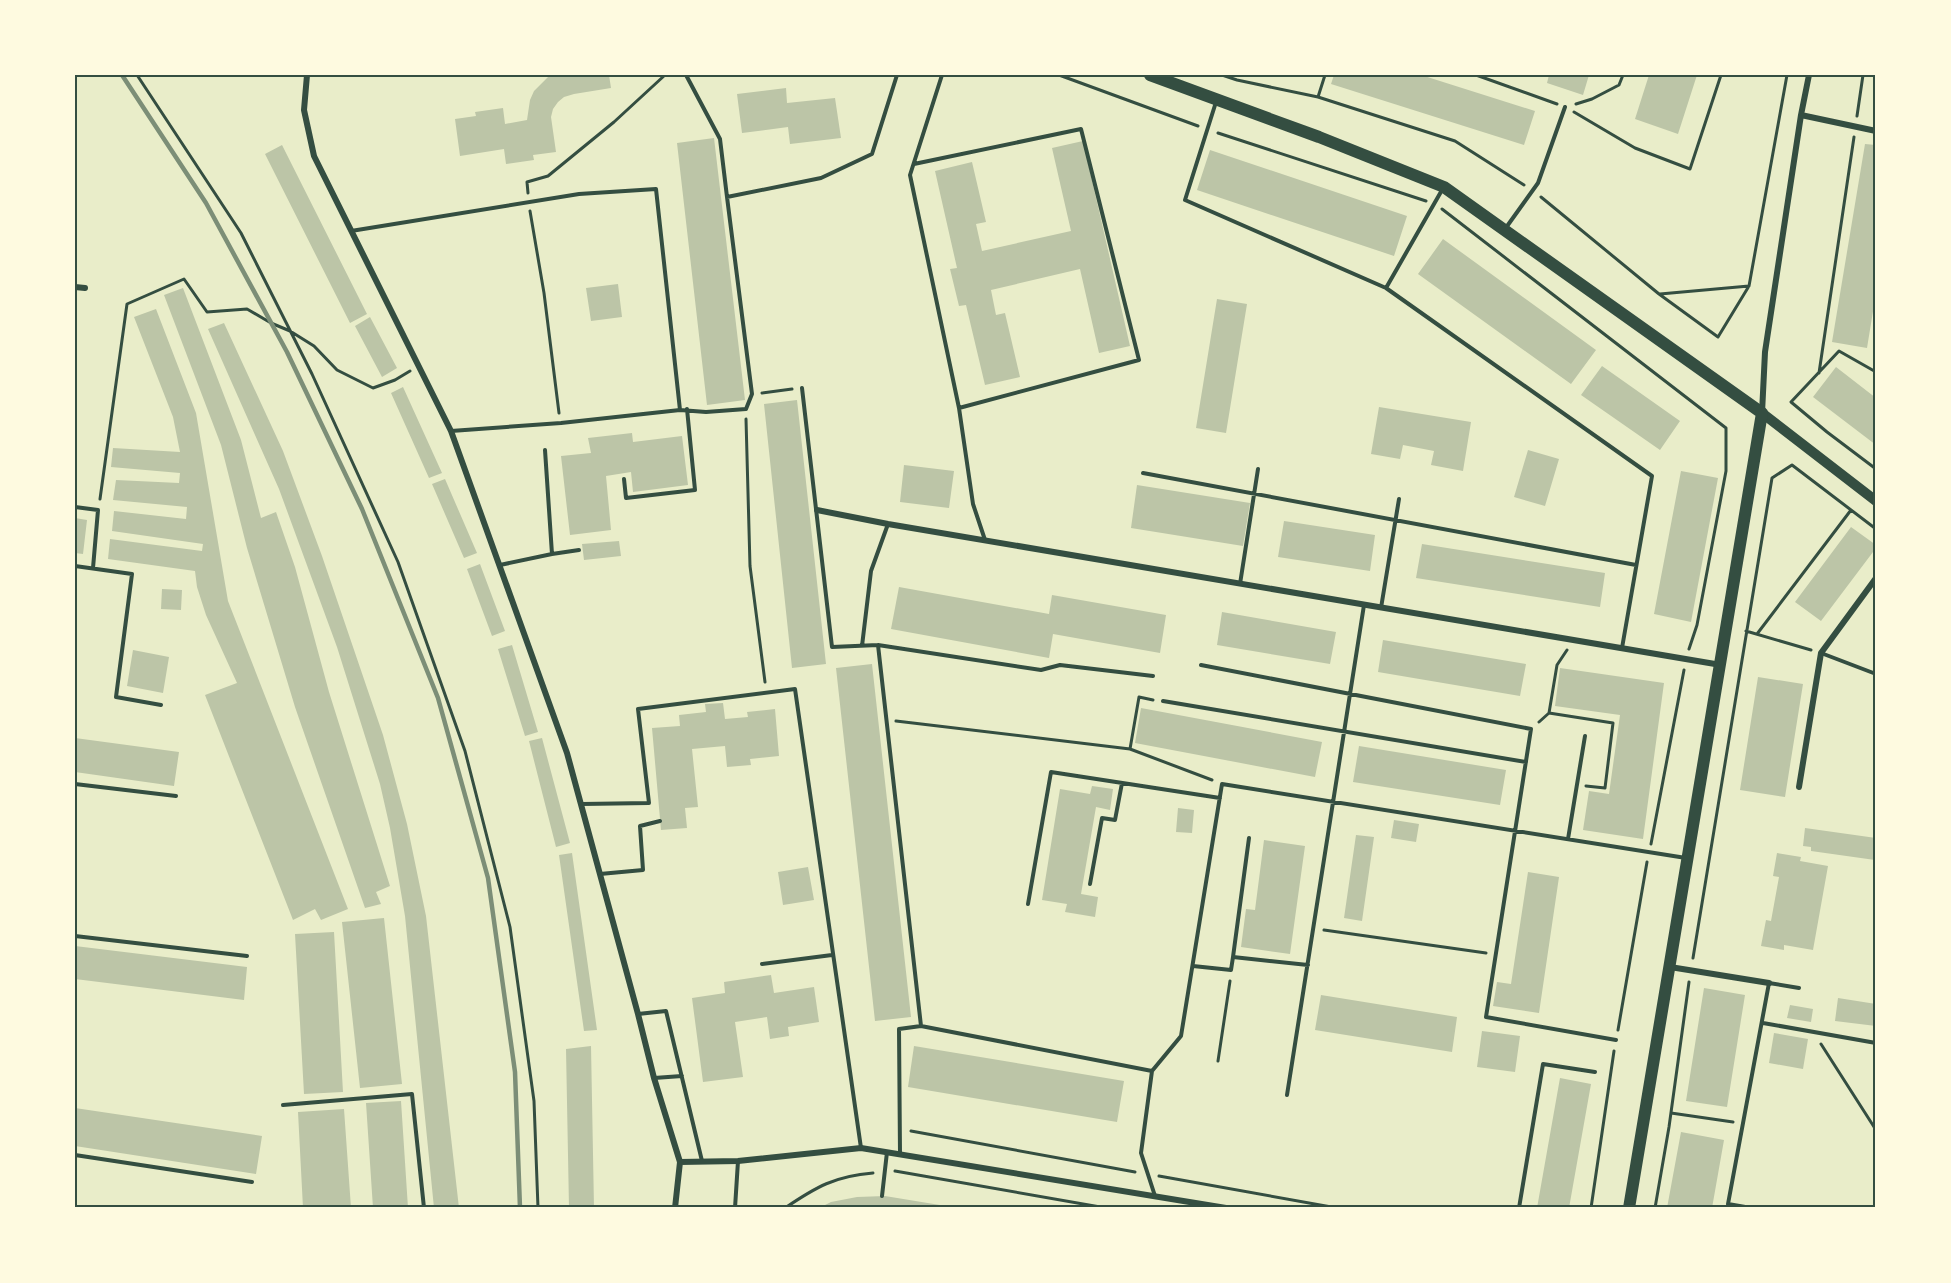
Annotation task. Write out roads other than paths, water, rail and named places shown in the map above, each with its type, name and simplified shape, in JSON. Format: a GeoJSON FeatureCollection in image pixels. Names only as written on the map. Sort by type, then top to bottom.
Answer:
{"type":"FeatureCollection","features":[{"type":"Feature","properties":{"kind":"main road"},"geometry":{"type":"LineString","coordinates":[[1150,75],[1319,137],[1444,187],[1762,413],[1629,1208]]}},
{"type":"Feature","properties":{"kind":"street"},"geometry":{"type":"LineString","coordinates":[[307,75],[304,110],[314,156],[451,431],[567,753],[654,1078],[681,1162],[675,1208]]}},
{"type":"Feature","properties":{"kind":"street"},"geometry":{"type":"LineString","coordinates":[[1809,75],[1765,352],[1762,413],[1876,501]]}},
{"type":"Feature","properties":{"kind":"street"},"geometry":{"type":"LineString","coordinates":[[1801,115],[1876,131]]}},
{"type":"Feature","properties":{"kind":"street"},"geometry":{"type":"LineString","coordinates":[[75,287],[84,288]]}},
{"type":"Feature","properties":{"kind":"street"},"geometry":{"type":"LineString","coordinates":[[817,510],[986,541],[1721,665]]}},
{"type":"Feature","properties":{"kind":"street"},"geometry":{"type":"LineString","coordinates":[[1799,787],[1821,653],[1876,578]]}},
{"type":"Feature","properties":{"kind":"street"},"geometry":{"type":"LineString","coordinates":[[1670,967],[1769,983]]}},
{"type":"Feature","properties":{"kind":"street"},"geometry":{"type":"LineString","coordinates":[[681,1162],[738,1161],[861,1148],[1226,1208]]}},
{"type":"Feature","properties":{"kind":"lane"},"geometry":{"type":"LineString","coordinates":[[451,431],[561,423],[687,409],[706,412],[746,409],[752,394],[720,139],[686,75]]}},
{"type":"Feature","properties":{"kind":"lane"},"geometry":{"type":"LineString","coordinates":[[728,197],[821,178],[872,154],[897,75]]}},
{"type":"Feature","properties":{"kind":"lane"},"geometry":{"type":"LineString","coordinates":[[942,75],[910,175],[959,408],[973,504],[986,541]]}},
{"type":"Feature","properties":{"kind":"lane"},"geometry":{"type":"LineString","coordinates":[[1217,99],[1185,200],[1386,288],[1652,476],[1622,649]]}},
{"type":"Feature","properties":{"kind":"lane"},"geometry":{"type":"LineString","coordinates":[[1504,230],[1538,183],[1565,107]]}},
{"type":"Feature","properties":{"kind":"lane"},"geometry":{"type":"LineString","coordinates":[[914,164],[1081,129],[1139,360],[959,408]]}},
{"type":"Feature","properties":{"kind":"lane"},"geometry":{"type":"LineString","coordinates":[[1386,288],[1444,187]]}},
{"type":"Feature","properties":{"kind":"lane"},"geometry":{"type":"LineString","coordinates":[[350,231],[579,194],[656,189],[680,410]]}},
{"type":"Feature","properties":{"kind":"lane"},"geometry":{"type":"LineString","coordinates":[[802,388],[832,647],[878,645],[1041,670],[1060,665],[1153,676]]}},
{"type":"Feature","properties":{"kind":"lane"},"geometry":{"type":"LineString","coordinates":[[624,479],[626,498],[695,490],[687,409]]}},
{"type":"Feature","properties":{"kind":"lane"},"geometry":{"type":"LineString","coordinates":[[545,450],[552,554]]}},
{"type":"Feature","properties":{"kind":"lane"},"geometry":{"type":"LineString","coordinates":[[1240,584],[1258,469]]}},
{"type":"Feature","properties":{"kind":"lane"},"geometry":{"type":"LineString","coordinates":[[1143,473],[1636,565]]}},
{"type":"Feature","properties":{"kind":"lane"},"geometry":{"type":"LineString","coordinates":[[1381,608],[1399,499]]}},
{"type":"Feature","properties":{"kind":"lane"},"geometry":{"type":"LineString","coordinates":[[75,507],[98,510],[93,568]]}},
{"type":"Feature","properties":{"kind":"lane"},"geometry":{"type":"LineString","coordinates":[[862,646],[871,571],[888,524]]}},
{"type":"Feature","properties":{"kind":"lane"},"geometry":{"type":"LineString","coordinates":[[500,565],[579,550]]}},
{"type":"Feature","properties":{"kind":"lane"},"geometry":{"type":"LineString","coordinates":[[75,566],[132,574],[116,697],[162,705]]}},
{"type":"Feature","properties":{"kind":"lane"},"geometry":{"type":"LineString","coordinates":[[1287,1095],[1364,605]]}},
{"type":"Feature","properties":{"kind":"lane"},"geometry":{"type":"LineString","coordinates":[[878,645],[921,1026]]}},
{"type":"Feature","properties":{"kind":"lane"},"geometry":{"type":"LineString","coordinates":[[1821,653],[1876,674]]}},
{"type":"Feature","properties":{"kind":"lane"},"geometry":{"type":"LineString","coordinates":[[1201,664],[1531,729],[1486,1017],[1616,1040]]}},
{"type":"Feature","properties":{"kind":"lane"},"geometry":{"type":"LineString","coordinates":[[582,804],[649,803],[638,709],[795,689],[861,1148]]}},
{"type":"Feature","properties":{"kind":"lane"},"geometry":{"type":"LineString","coordinates":[[1163,701],[1527,762]]}},
{"type":"Feature","properties":{"kind":"lane"},"geometry":{"type":"LineString","coordinates":[[1568,839],[1585,736]]}},
{"type":"Feature","properties":{"kind":"lane"},"geometry":{"type":"LineString","coordinates":[[1028,904],[1051,772],[1220,798]]}},
{"type":"Feature","properties":{"kind":"lane"},"geometry":{"type":"LineString","coordinates":[[1090,884],[1102,818],[1115,820],[1122,783]]}},
{"type":"Feature","properties":{"kind":"lane"},"geometry":{"type":"LineString","coordinates":[[75,784],[176,796]]}},
{"type":"Feature","properties":{"kind":"lane"},"geometry":{"type":"LineString","coordinates":[[1155,1196],[1141,1153],[1152,1071],[1181,1036],[1222,784],[1688,859]]}},
{"type":"Feature","properties":{"kind":"lane"},"geometry":{"type":"LineString","coordinates":[[599,874],[643,870],[640,826],[660,821]]}},
{"type":"Feature","properties":{"kind":"lane"},"geometry":{"type":"LineString","coordinates":[[1193,966],[1232,970],[1249,838]]}},
{"type":"Feature","properties":{"kind":"lane"},"geometry":{"type":"LineString","coordinates":[[75,936],[247,956]]}},
{"type":"Feature","properties":{"kind":"lane"},"geometry":{"type":"LineString","coordinates":[[762,964],[832,955]]}},
{"type":"Feature","properties":{"kind":"lane"},"geometry":{"type":"LineString","coordinates":[[1233,957],[1308,965]]}},
{"type":"Feature","properties":{"kind":"lane"},"geometry":{"type":"LineString","coordinates":[[1751,1208],[1728,1204],[1769,983],[1798,988]]}},
{"type":"Feature","properties":{"kind":"lane"},"geometry":{"type":"LineString","coordinates":[[638,1014],[666,1011],[703,1163]]}},
{"type":"Feature","properties":{"kind":"lane"},"geometry":{"type":"LineString","coordinates":[[1763,1023],[1876,1043]]}},
{"type":"Feature","properties":{"kind":"lane"},"geometry":{"type":"LineString","coordinates":[[900,1154],[899,1029],[921,1026],[1152,1071]]}},
{"type":"Feature","properties":{"kind":"lane"},"geometry":{"type":"LineString","coordinates":[[1519,1208],[1543,1064],[1595,1072]]}},
{"type":"Feature","properties":{"kind":"lane"},"geometry":{"type":"LineString","coordinates":[[654,1078],[682,1076]]}},
{"type":"Feature","properties":{"kind":"lane"},"geometry":{"type":"LineString","coordinates":[[282,1105],[412,1094],[424,1208]]}},
{"type":"Feature","properties":{"kind":"lane"},"geometry":{"type":"LineString","coordinates":[[882,1196],[887,1152]]}},
{"type":"Feature","properties":{"kind":"lane"},"geometry":{"type":"LineString","coordinates":[[75,1155],[252,1182]]}},
{"type":"Feature","properties":{"kind":"lane"},"geometry":{"type":"LineString","coordinates":[[735,1208],[738,1161]]}},
{"type":"Feature","properties":{"kind":"railway"},"geometry":{"type":"LineString","coordinates":[[122,75],[206,203],[287,352],[362,509],[438,698],[488,878],[515,1072],[520,1208]]}}]}
